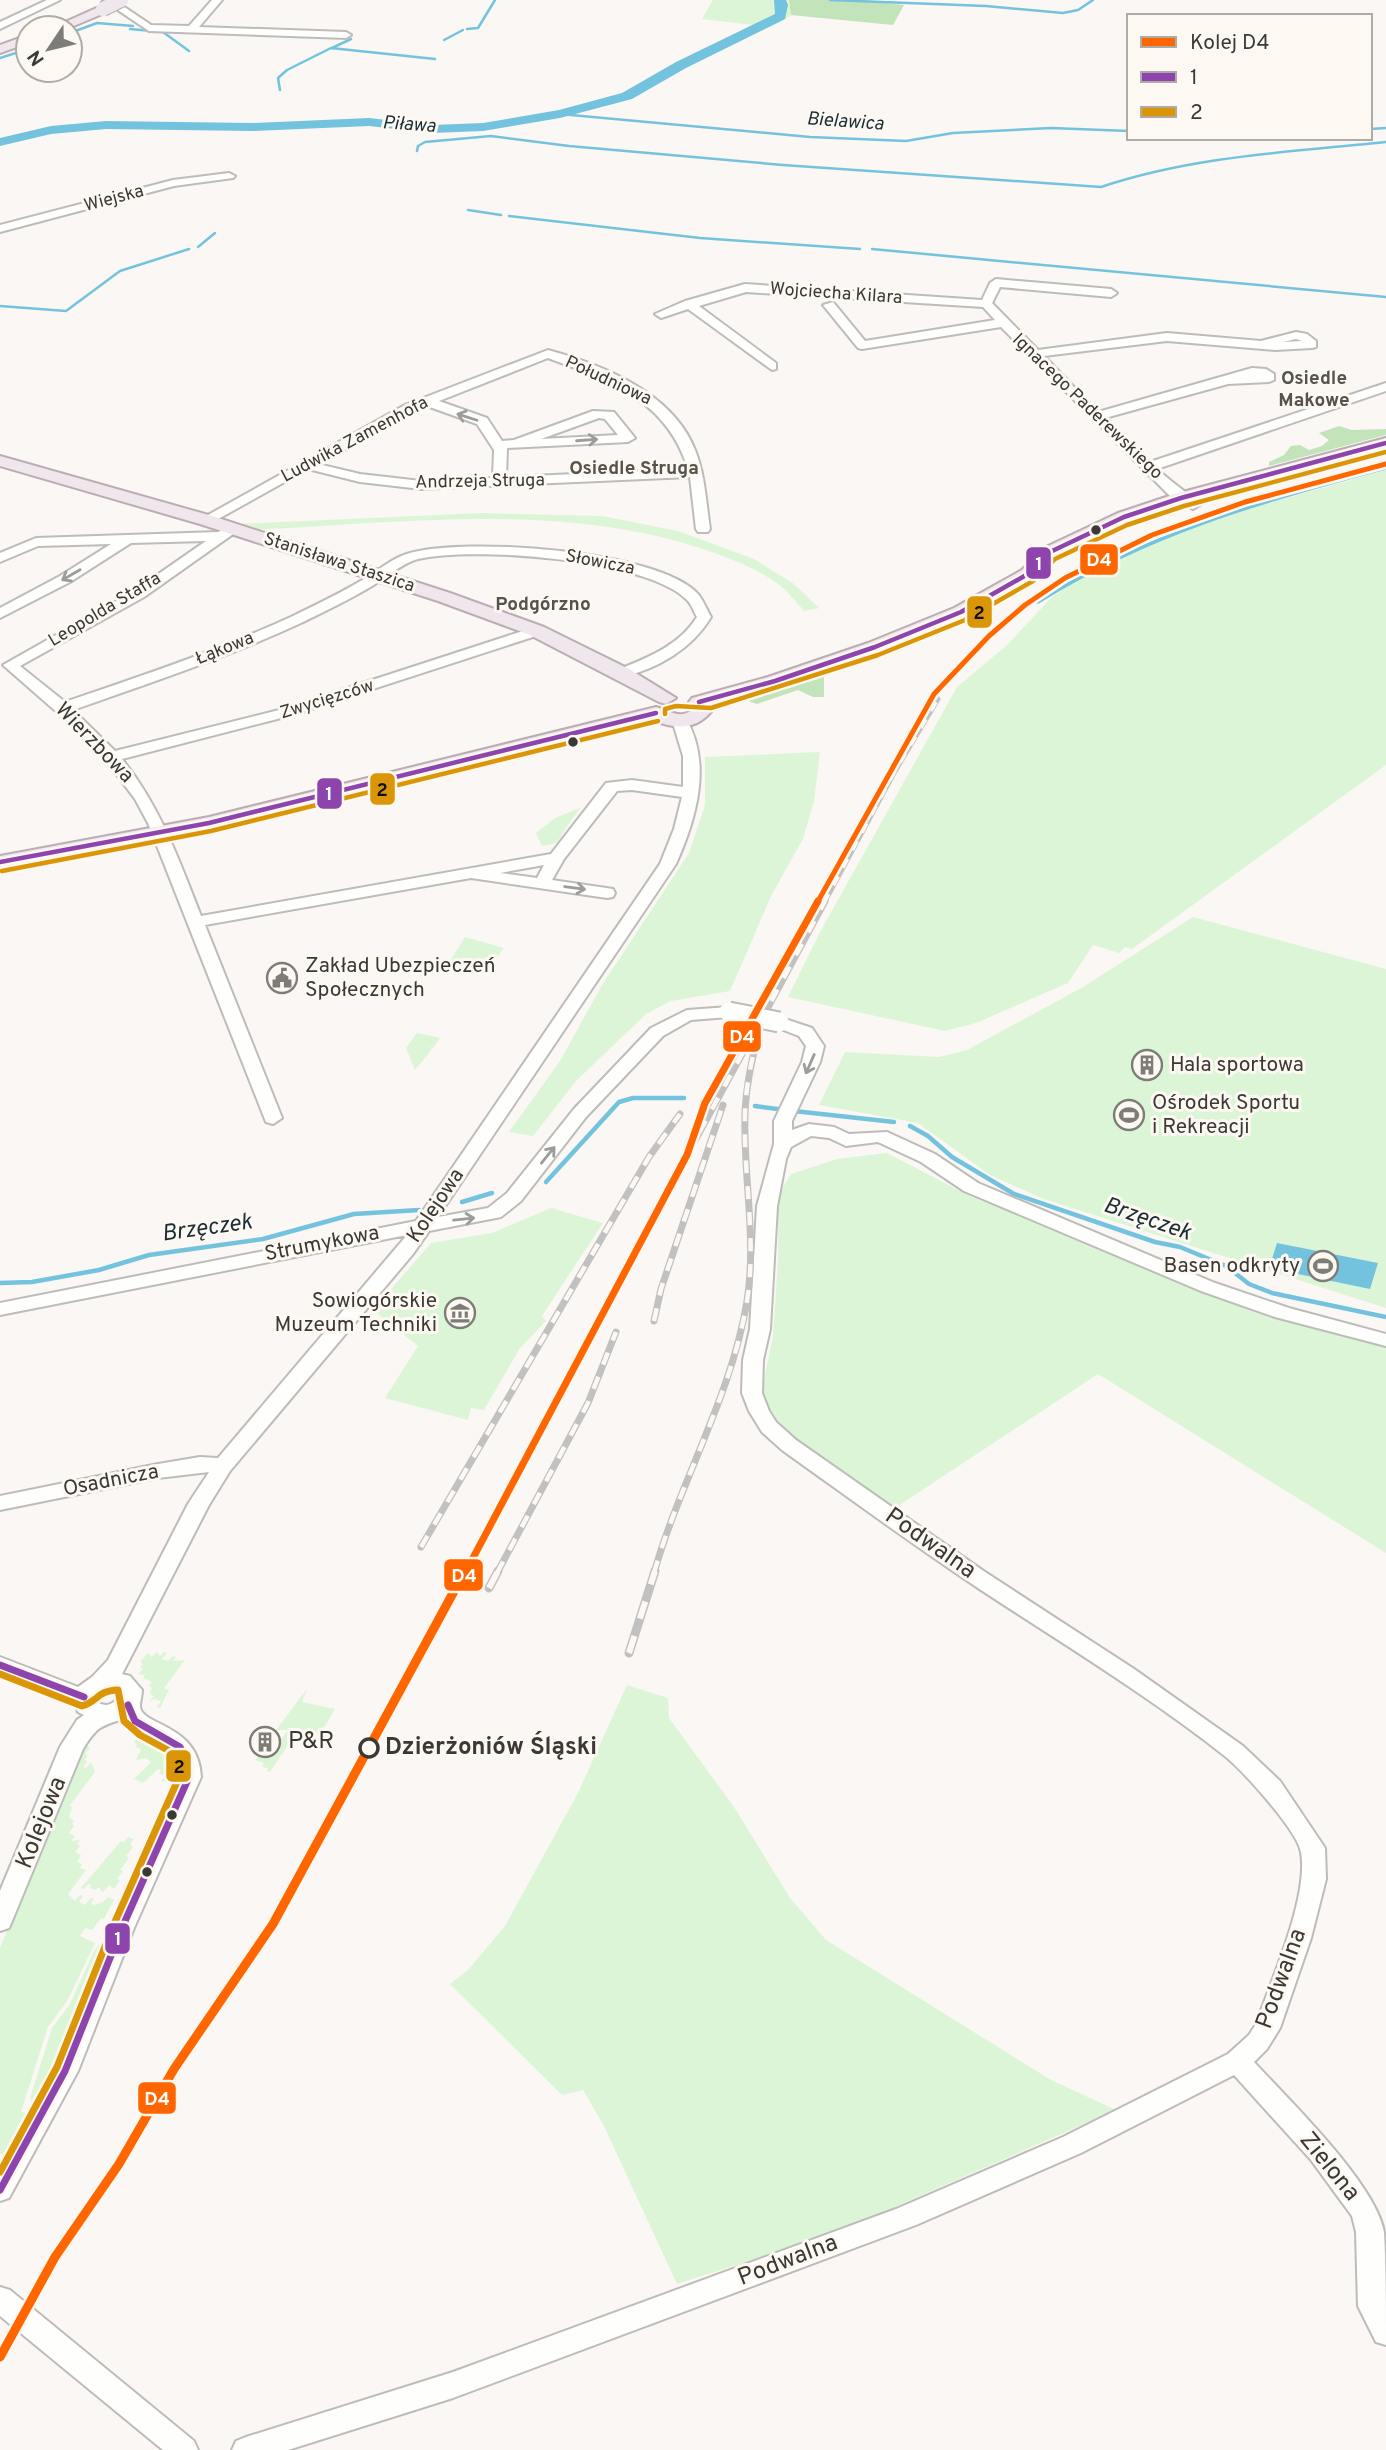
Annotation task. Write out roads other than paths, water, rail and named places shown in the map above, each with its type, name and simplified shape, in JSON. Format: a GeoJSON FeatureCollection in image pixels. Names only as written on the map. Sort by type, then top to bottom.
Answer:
{"type":"FeatureCollection","features":[{"type":"Feature","properties":{"kind":"main road"},"geometry":{"type":"LineString","coordinates":[[84,15],[105,4],[121,0]]}},
{"type":"Feature","properties":{"kind":"main road"},"geometry":{"type":"LineString","coordinates":[[0,862],[159,834],[661,706],[687,697],[701,705],[751,693],[775,681],[890,642],[961,612],[1008,587],[1041,564],[1115,528],[1187,501],[1386,443]]}},
{"type":"Feature","properties":{"kind":"main road"},"geometry":{"type":"LineString","coordinates":[[1187,501],[1386,454]]}},
{"type":"Feature","properties":{"kind":"main road","name":"Stanisława Staszica"},"geometry":{"type":"LineString","coordinates":[[0,461],[206,520],[224,532],[381,575],[537,631],[622,673],[661,706]]}},
{"type":"Feature","properties":{"kind":"main road"},"geometry":{"type":"LineString","coordinates":[[661,706],[666,719],[680,720],[696,717],[701,705]]}},
{"type":"Feature","properties":{"kind":"street"},"geometry":{"type":"LineString","coordinates":[[0,26],[55,0]]}},
{"type":"Feature","properties":{"kind":"street"},"geometry":{"type":"LineString","coordinates":[[190,31],[217,0]]}},
{"type":"Feature","properties":{"kind":"street"},"geometry":{"type":"LineString","coordinates":[[105,4],[146,27],[190,31],[346,35]]}},
{"type":"Feature","properties":{"kind":"street","name":"Wiejska"},"geometry":{"type":"LineString","coordinates":[[0,229],[173,183],[229,176]]}},
{"type":"Feature","properties":{"kind":"street"},"geometry":{"type":"LineString","coordinates":[[986,304],[996,283],[1111,293]]}},
{"type":"Feature","properties":{"kind":"street","name":"Wojciecha Kilara"},"geometry":{"type":"LineString","coordinates":[[661,314],[745,288],[986,304]]}},
{"type":"Feature","properties":{"kind":"street"},"geometry":{"type":"LineString","coordinates":[[689,304],[772,366]]}},
{"type":"Feature","properties":{"kind":"street","name":"Ignacego Paderewskiego"},"geometry":{"type":"LineString","coordinates":[[986,304],[1096,417],[1187,501]]}},
{"type":"Feature","properties":{"kind":"street"},"geometry":{"type":"LineString","coordinates":[[829,305],[862,345],[1002,323]]}},
{"type":"Feature","properties":{"kind":"street"},"geometry":{"type":"LineString","coordinates":[[1034,354],[1167,337],[1262,345]]}},
{"type":"Feature","properties":{"kind":"street","name":"Ludwika Zamenhofa"},"geometry":{"type":"LineString","coordinates":[[206,520],[363,432],[426,401],[548,355]]}},
{"type":"Feature","properties":{"kind":"street","name":"Południowa"},"geometry":{"type":"LineString","coordinates":[[548,355],[622,385],[660,406],[682,435],[696,473],[703,529]]}},
{"type":"Feature","properties":{"kind":"street"},"geometry":{"type":"LineString","coordinates":[[1355,396],[1372,378],[1386,377]]}},
{"type":"Feature","properties":{"kind":"street"},"geometry":{"type":"LineString","coordinates":[[1096,417],[1163,396],[1232,379]]}},
{"type":"Feature","properties":{"kind":"street"},"geometry":{"type":"LineString","coordinates":[[1149,467],[1386,387]]}},
{"type":"Feature","properties":{"kind":"street"},"geometry":{"type":"LineString","coordinates":[[426,401],[482,421],[501,450],[499,482]]}},
{"type":"Feature","properties":{"kind":"street"},"geometry":{"type":"LineString","coordinates":[[498,445],[628,438],[608,415],[598,414],[519,442]]}},
{"type":"Feature","properties":{"kind":"street","name":"Andrzeja Struga"},"geometry":{"type":"LineString","coordinates":[[307,465],[360,478],[421,485],[696,473]]}},
{"type":"Feature","properties":{"kind":"street"},"geometry":{"type":"LineString","coordinates":[[0,558],[36,542],[224,532]]}},
{"type":"Feature","properties":{"kind":"street","name":"Leopolda Staffa"},"geometry":{"type":"LineString","coordinates":[[5,664],[139,594],[224,532]]}},
{"type":"Feature","properties":{"kind":"street"},"geometry":{"type":"LineString","coordinates":[[0,614],[65,579],[129,538]]}},
{"type":"Feature","properties":{"kind":"street","name":"Słowicza"},"geometry":{"type":"LineString","coordinates":[[381,575],[412,556],[425,553],[467,551],[574,556],[646,572],[699,600],[704,617],[699,628],[688,639],[622,673]]}},
{"type":"Feature","properties":{"kind":"street","name":"Łąkowa"},"geometry":{"type":"LineString","coordinates":[[64,708],[230,648],[326,606],[381,575]]}},
{"type":"Feature","properties":{"kind":"street","name":"Zwycięzców"},"geometry":{"type":"LineString","coordinates":[[113,756],[288,712],[537,631]]}},
{"type":"Feature","properties":{"kind":"street","name":"Wierzbowa"},"geometry":{"type":"LineString","coordinates":[[5,664],[64,708],[113,756],[136,785],[196,922],[273,1118]]}},
{"type":"Feature","properties":{"kind":"street","name":"Kolejowa"},"geometry":{"type":"LineString","coordinates":[[0,1921],[72,1747],[199,1504],[223,1466],[250,1431],[363,1303],[423,1226],[660,876],[681,837],[688,817],[691,793],[690,750],[680,720]]}},
{"type":"Feature","properties":{"kind":"street"},"geometry":{"type":"LineString","coordinates":[[542,884],[556,858],[612,786],[632,785],[691,793]]}},
{"type":"Feature","properties":{"kind":"street"},"geometry":{"type":"LineString","coordinates":[[196,922],[556,858]]}},
{"type":"Feature","properties":{"kind":"street"},"geometry":{"type":"LineString","coordinates":[[474,874],[607,892]]}},
{"type":"Feature","properties":{"kind":"street","name":"Strumykowa"},"geometry":{"type":"LineString","coordinates":[[0,1309],[423,1226],[484,1217],[503,1206],[524,1186],[594,1097],[657,1032],[687,1015],[729,1013],[779,1022]]}},
{"type":"Feature","properties":{"kind":"street","name":"Podwalna"},"geometry":{"type":"LineString","coordinates":[[246,2450],[453,2385],[906,2217],[1072,2145],[1237,2062],[1258,2042],[1267,2028],[1299,1938],[1314,1879],[1313,1848],[1272,1787],[1235,1752],[1126,1675],[859,1496],[789,1445],[769,1427],[752,1393],[753,1360],[761,1329],[767,1206],[786,1123],[815,1046],[806,1032],[779,1022]]}},
{"type":"Feature","properties":{"kind":"street"},"geometry":{"type":"LineString","coordinates":[[786,1123],[796,1135],[809,1130],[834,1133],[846,1140],[880,1136],[928,1158],[971,1187],[1208,1287],[1282,1313],[1386,1340]]}},
{"type":"Feature","properties":{"kind":"street","name":"Osadnicza"},"geometry":{"type":"LineString","coordinates":[[0,1503],[200,1464],[223,1466]]}},
{"type":"Feature","properties":{"kind":"street"},"geometry":{"type":"LineString","coordinates":[[0,1665],[66,1692],[99,1696],[116,1713],[128,1706],[135,1721],[167,1735],[182,1749],[190,1766],[189,1777],[121,1928],[65,2071],[3,2177]]}},
{"type":"Feature","properties":{"kind":"street","name":"Zielona"},"geometry":{"type":"LineString","coordinates":[[1237,2062],[1320,2152],[1364,2211],[1370,2232],[1372,2306],[1386,2333]]}},
{"type":"Feature","properties":{"kind":"street"},"geometry":{"type":"LineString","coordinates":[[0,2299],[184,2450]]}},
{"type":"Feature","properties":{"kind":"water","name":"Basen odkryty"},"geometry":{"type":"Polygon","coordinates":[[[1277,1243],[1378,1263],[1370,1289],[1269,1268],[1277,1243]]]}},
{"type":"Feature","properties":{"kind":"waterway"},"geometry":{"type":"LineString","coordinates":[[467,29],[478,28],[495,0]]}},
{"type":"Feature","properties":{"kind":"waterway","name":"Piława"},"geometry":{"type":"LineString","coordinates":[[0,142],[51,130],[106,125],[252,127],[369,122],[432,129],[483,127],[560,114],[627,96],[681,65],[781,16],[780,0]]}},
{"type":"Feature","properties":{"kind":"waterway"},"geometry":{"type":"LineString","coordinates":[[830,0],[986,6],[1063,13],[1078,10],[1093,0]]}},
{"type":"Feature","properties":{"kind":"waterway"},"geometry":{"type":"LineString","coordinates":[[84,28],[97,23],[133,26]]}},
{"type":"Feature","properties":{"kind":"waterway"},"geometry":{"type":"LineString","coordinates":[[130,29],[163,32],[189,51]]}},
{"type":"Feature","properties":{"kind":"waterway"},"geometry":{"type":"LineString","coordinates":[[444,40],[463,30]]}},
{"type":"Feature","properties":{"kind":"waterway"},"geometry":{"type":"LineString","coordinates":[[332,48],[351,39]]}},
{"type":"Feature","properties":{"kind":"waterway"},"geometry":{"type":"LineString","coordinates":[[280,90],[278,78],[287,70],[331,48],[435,59]]}},
{"type":"Feature","properties":{"kind":"waterway"},"geometry":{"type":"LineString","coordinates":[[0,58],[14,54]]}},
{"type":"Feature","properties":{"kind":"waterway","name":"Bielawica"},"geometry":{"type":"LineString","coordinates":[[560,114],[810,137],[906,141],[953,133],[1051,128],[1127,131]]}},
{"type":"Feature","properties":{"kind":"waterway","name":"Bielawica"},"geometry":{"type":"LineString","coordinates":[[1372,129],[1386,128]]}},
{"type":"Feature","properties":{"kind":"waterway"},"geometry":{"type":"LineString","coordinates":[[417,151],[418,146],[425,142],[491,136],[569,146],[783,165],[1101,187],[1171,168],[1206,162],[1386,142]]}},
{"type":"Feature","properties":{"kind":"waterway"},"geometry":{"type":"LineString","coordinates":[[468,210],[501,215]]}},
{"type":"Feature","properties":{"kind":"waterway"},"geometry":{"type":"LineString","coordinates":[[509,216],[700,238],[860,249]]}},
{"type":"Feature","properties":{"kind":"waterway"},"geometry":{"type":"LineString","coordinates":[[198,247],[215,233]]}},
{"type":"Feature","properties":{"kind":"waterway"},"geometry":{"type":"LineString","coordinates":[[0,306],[66,311],[120,271],[189,249]]}},
{"type":"Feature","properties":{"kind":"waterway"},"geometry":{"type":"LineString","coordinates":[[872,249],[1386,297]]}},
{"type":"Feature","properties":{"kind":"waterway"},"geometry":{"type":"LineString","coordinates":[[1038,602],[1079,578],[1164,538],[1250,507],[1386,468]]}},
{"type":"Feature","properties":{"kind":"waterway","name":"Brzęczek"},"geometry":{"type":"LineString","coordinates":[[546,1182],[619,1102],[633,1098],[684,1098]]}},
{"type":"Feature","properties":{"kind":"waterway","name":"Brzęczek"},"geometry":{"type":"LineString","coordinates":[[755,1106],[785,1110]]}},
{"type":"Feature","properties":{"kind":"waterway","name":"Brzęczek"},"geometry":{"type":"LineString","coordinates":[[794,1111],[894,1122]]}},
{"type":"Feature","properties":{"kind":"waterway","name":"Brzęczek"},"geometry":{"type":"LineString","coordinates":[[910,1126],[928,1136],[952,1157],[1014,1194],[1155,1242],[1180,1247],[1226,1266],[1249,1284],[1272,1293],[1386,1317]]}},
{"type":"Feature","properties":{"kind":"waterway","name":"Brzęczek"},"geometry":{"type":"LineString","coordinates":[[462,1202],[492,1193]]}},
{"type":"Feature","properties":{"kind":"waterway","name":"Brzęczek"},"geometry":{"type":"LineString","coordinates":[[0,1283],[32,1282],[99,1270],[149,1255],[263,1239],[354,1214],[419,1210]]}},
{"type":"Feature","properties":{"kind":"railway"},"geometry":{"type":"LineString","coordinates":[[824,903],[894,773],[938,699]]}},
{"type":"Feature","properties":{"kind":"railway"},"geometry":{"type":"LineString","coordinates":[[759,1024],[825,901]]}},
{"type":"Feature","properties":{"kind":"railway"},"geometry":{"type":"LineString","coordinates":[[654,1573],[677,1505],[730,1370],[747,1301],[751,1254],[745,1137],[746,1101],[751,1064],[764,1015]]}},
{"type":"Feature","properties":{"kind":"railway"},"geometry":{"type":"LineString","coordinates":[[687,1155],[747,1045]]}},
{"type":"Feature","properties":{"kind":"railway"},"geometry":{"type":"LineString","coordinates":[[654,1321],[661,1289],[723,1105]]}},
{"type":"Feature","properties":{"kind":"railway"},"geometry":{"type":"LineString","coordinates":[[421,1547],[649,1157],[680,1114]]}},
{"type":"Feature","properties":{"kind":"railway"},"geometry":{"type":"LineString","coordinates":[[497,1573],[588,1403],[616,1332]]}},
{"type":"Feature","properties":{"kind":"railway"},"geometry":{"type":"LineString","coordinates":[[489,1588],[498,1571]]}},
{"type":"Feature","properties":{"kind":"railway"},"geometry":{"type":"LineString","coordinates":[[629,1653],[655,1571]]}},
{"type":"Feature","properties":{"kind":"rail line","name":"D4"},"geometry":{"type":"LineString","coordinates":[[0,2357],[55,2257],[119,2164],[174,2069],[273,1924],[536,1442],[599,1317],[687,1155],[705,1103],[934,694],[978,647],[1025,605],[1065,578],[1108,555],[1198,517],[1386,464]]}},
{"type":"Feature","properties":{"kind":"place","name":"Zakład Ubezpieczeń Społecznych"},"geometry":{"type":"Point","coordinates":[282,978]}},
{"type":"Feature","properties":{"kind":"place","name":"Hala sportowa"},"geometry":{"type":"Point","coordinates":[1147,1065]}},
{"type":"Feature","properties":{"kind":"place","name":"Ośrodek Sportu i Rekreacji"},"geometry":{"type":"Point","coordinates":[1129,1115]}},
{"type":"Feature","properties":{"kind":"place","name":"Basen odkryty"},"geometry":{"type":"Point","coordinates":[1323,1266]}},
{"type":"Feature","properties":{"kind":"place","name":"Sowiogórskie Muzeum Techniki"},"geometry":{"type":"Point","coordinates":[460,1313]}},
{"type":"Feature","properties":{"kind":"place","name":"P&R"},"geometry":{"type":"Point","coordinates":[265,1742]}},
{"type":"Feature","properties":{"kind":"place","name":"Dzierżoniów Śląski"},"geometry":{"type":"Point","coordinates":[369,1748]}},
{"type":"Feature","properties":{"kind":"district","name":"Osiedle Makowe"},"geometry":{"type":"Point","coordinates":[1314,390]}},
{"type":"Feature","properties":{"kind":"district","name":"Osiedle Struga"},"geometry":{"type":"Point","coordinates":[634,469]}},
{"type":"Feature","properties":{"kind":"district","name":"Podgórzno"},"geometry":{"type":"Point","coordinates":[543,605]}}]}
